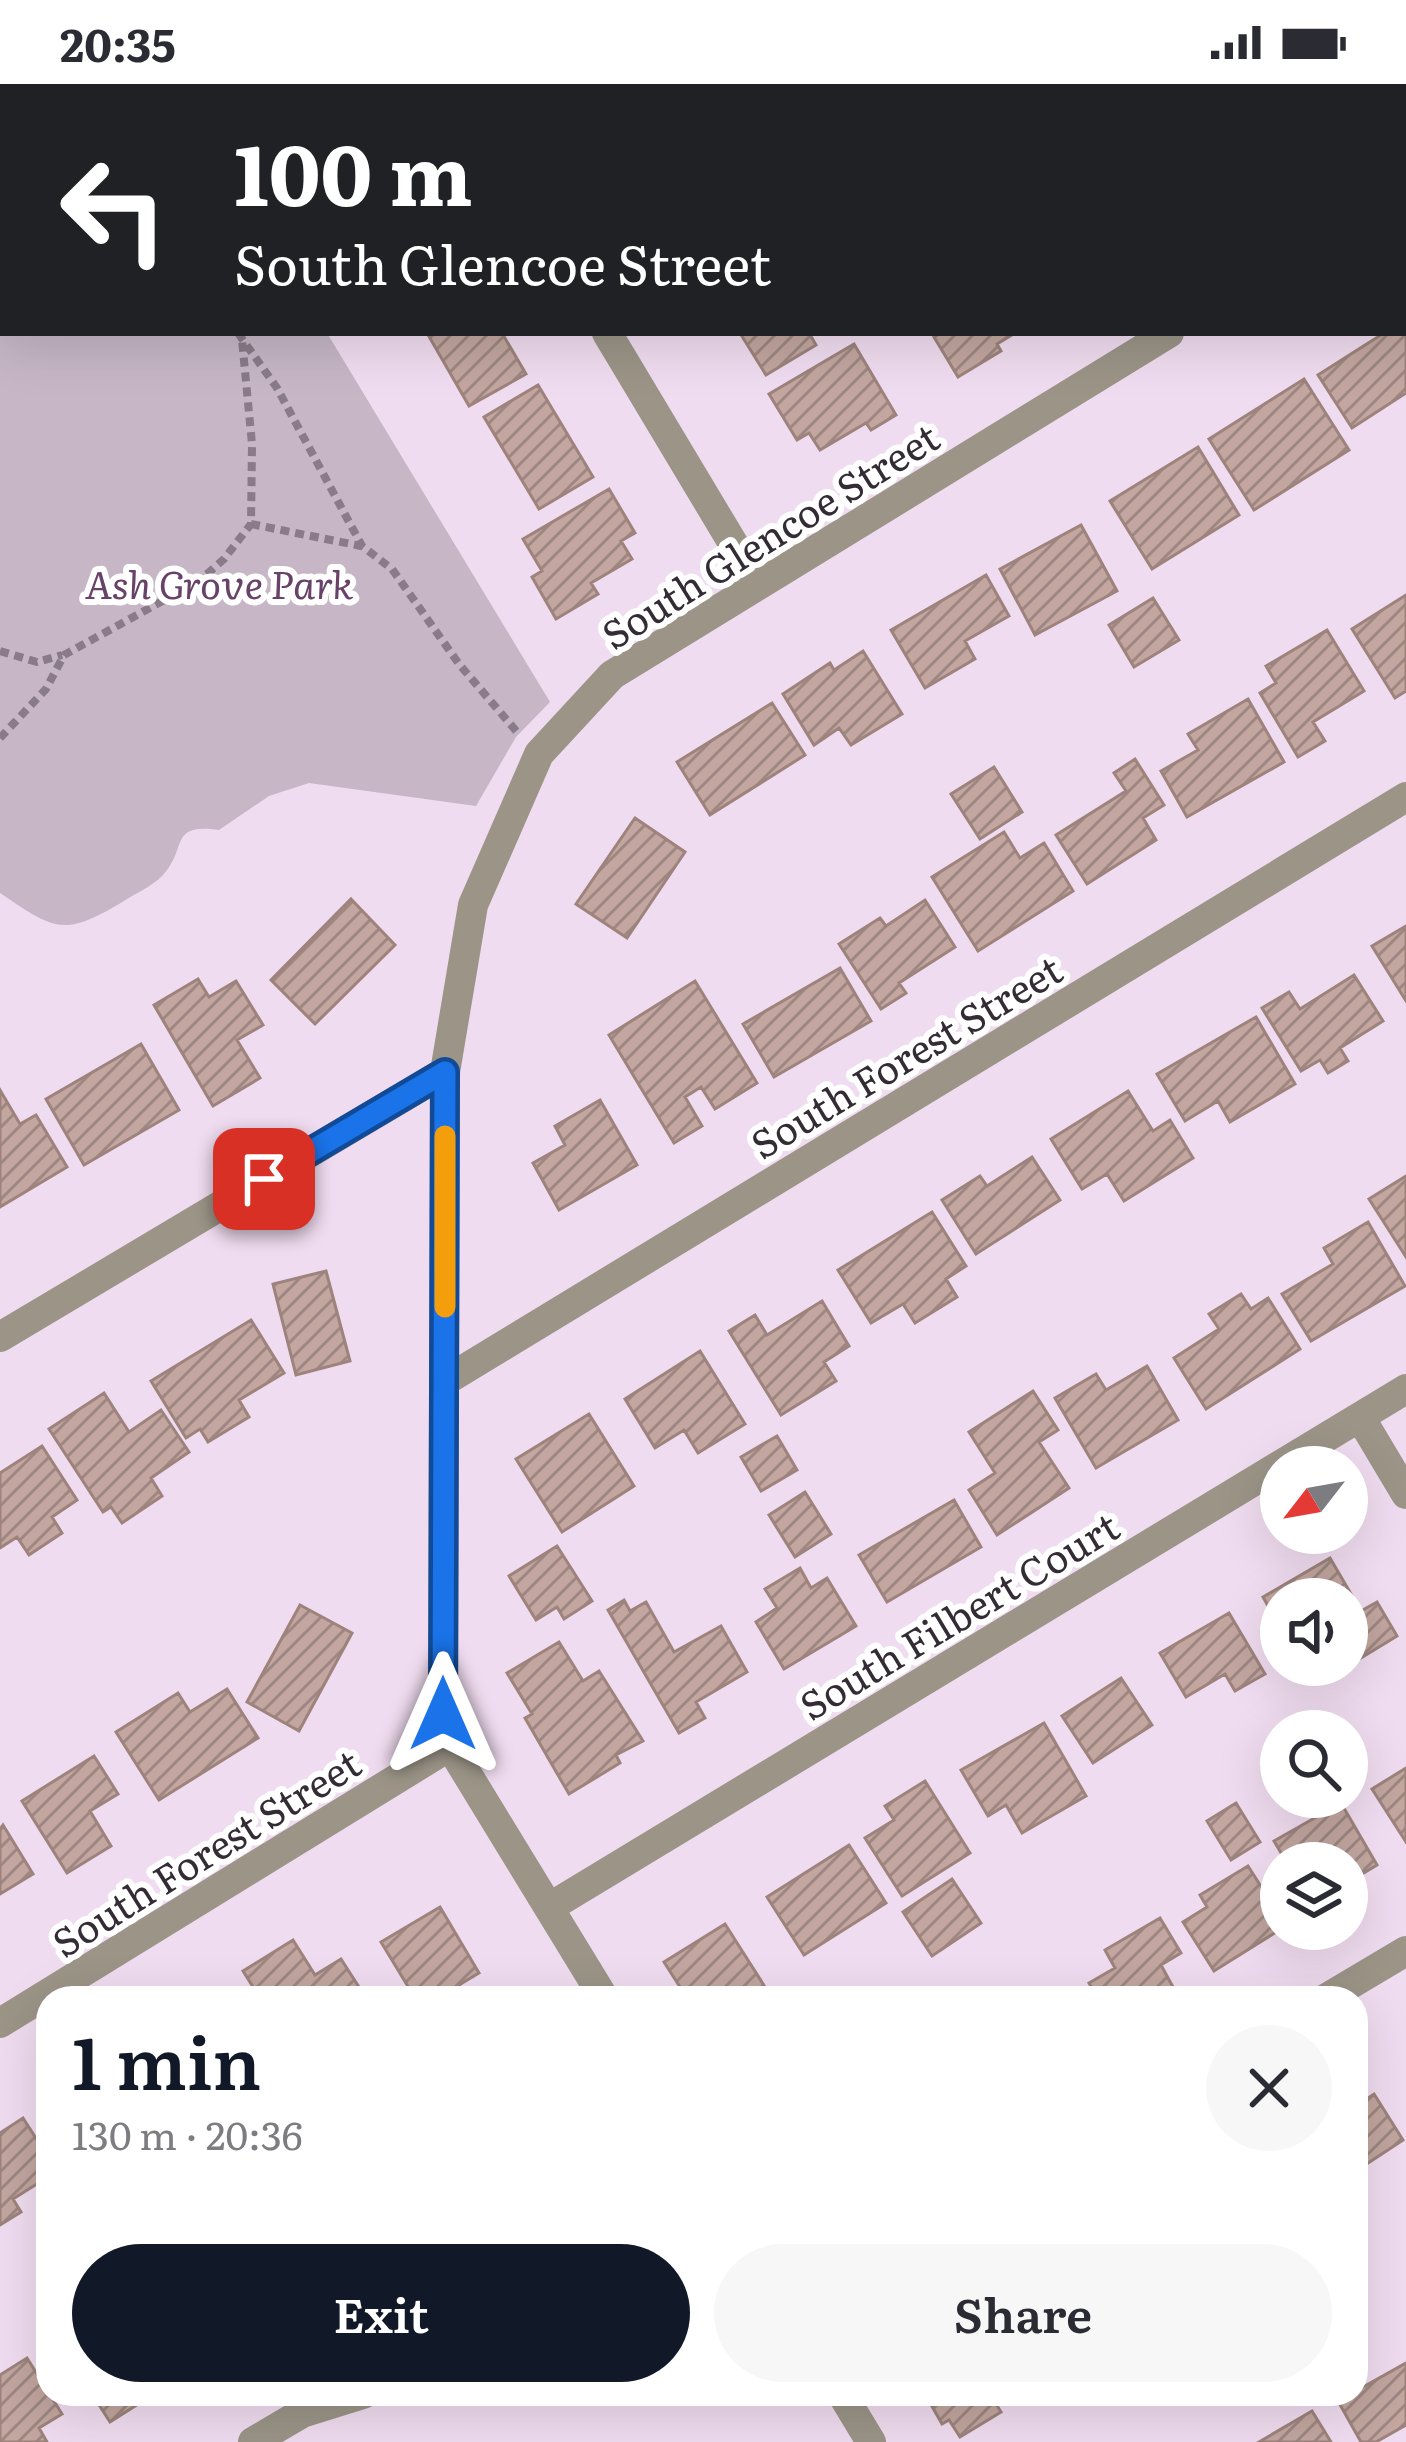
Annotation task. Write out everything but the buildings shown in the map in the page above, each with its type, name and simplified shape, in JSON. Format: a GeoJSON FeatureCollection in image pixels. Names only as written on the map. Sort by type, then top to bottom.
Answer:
{"type":"FeatureCollection","features":[{"type":"Feature","properties":{"kind":"street"},"geometry":{"type":"LineString","coordinates":[[609,336],[758,585]]}},
{"type":"Feature","properties":{"kind":"street","name":"South Glencoe Street"},"geometry":{"type":"LineString","coordinates":[[450,1746],[443,1714],[445,1072],[473,905],[538,754],[612,675],[1164,336]]}},
{"type":"Feature","properties":{"kind":"street","name":"South Forest Street"},"geometry":{"type":"LineString","coordinates":[[445,1381],[1406,797]]}},
{"type":"Feature","properties":{"kind":"street"},"geometry":{"type":"LineString","coordinates":[[0,1337],[445,1072]]}},
{"type":"Feature","properties":{"kind":"street","name":"South Filbert Court"},"geometry":{"type":"LineString","coordinates":[[550,1906],[1406,1389]]}},
{"type":"Feature","properties":{"kind":"street"},"geometry":{"type":"LineString","coordinates":[[1360,1417],[1406,1494]]}},
{"type":"Feature","properties":{"kind":"street"},"geometry":{"type":"LineString","coordinates":[[450,1746],[597,1986]]}},
{"type":"Feature","properties":{"kind":"street","name":"South Forest Street"},"geometry":{"type":"LineString","coordinates":[[60,1986],[450,1746]]}},
{"type":"Feature","properties":{"kind":"street"},"geometry":{"type":"LineString","coordinates":[[1347,1986],[1406,1951]]}},
{"type":"Feature","properties":{"kind":"street","name":"South Forest Street"},"geometry":{"type":"LineString","coordinates":[[0,2023],[36,2001]]}},
{"type":"Feature","properties":{"kind":"street"},"geometry":{"type":"LineString","coordinates":[[253,2442],[302,2413],[324,2406]]}},
{"type":"Feature","properties":{"kind":"street"},"geometry":{"type":"LineString","coordinates":[[849,2406],[871,2442]]}},
{"type":"Feature","properties":{"kind":"path"},"geometry":{"type":"LineString","coordinates":[[0,651],[37,662],[64,655],[199,580],[224,559],[251,524],[252,443],[240,336]]}},
{"type":"Feature","properties":{"kind":"path"},"geometry":{"type":"LineString","coordinates":[[240,336],[277,388],[362,546],[392,569],[459,664],[538,754]]}},
{"type":"Feature","properties":{"kind":"path"},"geometry":{"type":"LineString","coordinates":[[251,524],[362,546]]}},
{"type":"Feature","properties":{"kind":"path"},"geometry":{"type":"LineString","coordinates":[[0,738],[46,689],[64,655]]}},
{"type":"Feature","properties":{"kind":"green space","name":"Ash Grove Park"},"geometry":{"type":"Polygon","coordinates":[[[0,336],[329,336],[550,702],[516,737],[476,806],[309,783],[269,796],[219,830],[185,834],[159,879],[87,920],[60,925],[48,922],[0,893],[0,336]]]}},
{"type":"Feature","properties":{"kind":"slow traffic"},"geometry":{"type":"LineString","coordinates":[[445,1136],[445,1307]]}},
{"type":"Feature","properties":{"kind":"route"},"geometry":{"type":"LineString","coordinates":[[264,1179],[445,1072],[443,1714]]}}]}
